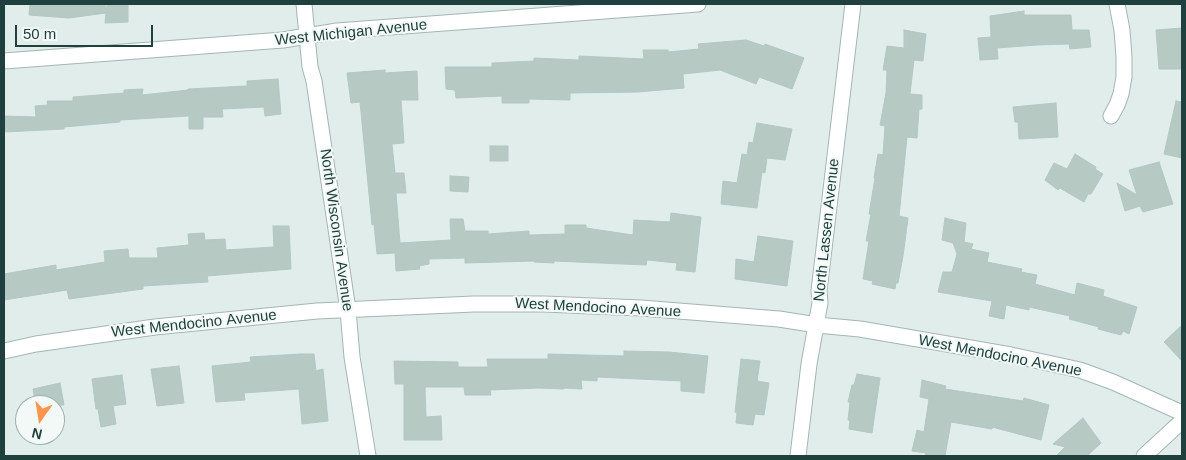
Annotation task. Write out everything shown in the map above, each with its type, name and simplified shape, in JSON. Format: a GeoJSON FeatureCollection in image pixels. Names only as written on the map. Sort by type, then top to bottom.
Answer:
{"type":"FeatureCollection","features":[{"type":"Feature","properties":{"kind":"street","name":"North Wisconsin Avenue"},"geometry":{"type":"LineString","coordinates":[[304,4],[310,67],[314,81],[348,310],[352,358],[368,456]]}},
{"type":"Feature","properties":{"kind":"street","name":"West Michigan Avenue"},"geometry":{"type":"LineString","coordinates":[[4,61],[283,40],[337,31],[698,4]]}},
{"type":"Feature","properties":{"kind":"street","name":"North Lassen Avenue"},"geometry":{"type":"LineString","coordinates":[[798,456],[820,303],[819,291],[853,4]]}},
{"type":"Feature","properties":{"kind":"street"},"geometry":{"type":"LineString","coordinates":[[1111,116],[1121,94],[1124,77],[1122,30],[1117,4]]}},
{"type":"Feature","properties":{"kind":"street","name":"West Mendocino Avenue"},"geometry":{"type":"LineString","coordinates":[[4,351],[36,344],[155,327],[317,311],[474,304],[544,304],[641,308],[779,319],[860,329],[1053,363],[1113,382],[1182,413]]}},
{"type":"Feature","properties":{"kind":"street"},"geometry":{"type":"LineString","coordinates":[[1144,456],[1182,421]]}},
{"type":"Feature","properties":{"kind":"building"},"geometry":{"type":"Polygon","coordinates":[[[30,4],[105,4],[106,13],[69,18],[29,15],[30,4]]]}},
{"type":"Feature","properties":{"kind":"building"},"geometry":{"type":"Polygon","coordinates":[[[107,4],[128,4],[128,22],[105,23],[107,4]]]}},
{"type":"Feature","properties":{"kind":"building"},"geometry":{"type":"Polygon","coordinates":[[[1024,11],[1024,15],[1071,15],[1072,30],[1089,30],[1091,47],[1070,49],[1069,44],[997,48],[998,59],[980,60],[978,38],[991,37],[990,16],[1024,11]]]}},
{"type":"Feature","properties":{"kind":"building"},"geometry":{"type":"Polygon","coordinates":[[[1182,28],[1182,69],[1159,69],[1156,30],[1182,28]]]}},
{"type":"Feature","properties":{"kind":"building"},"geometry":{"type":"Polygon","coordinates":[[[904,30],[926,34],[923,61],[914,60],[910,94],[922,95],[922,109],[919,109],[917,138],[907,137],[899,216],[908,218],[903,256],[898,283],[896,283],[895,289],[872,284],[873,281],[863,279],[869,241],[866,241],[871,214],[869,214],[874,178],[878,154],[883,155],[885,126],[880,125],[886,93],[887,70],[883,70],[887,46],[904,48],[904,30]]]}},
{"type":"Feature","properties":{"kind":"building"},"geometry":{"type":"Polygon","coordinates":[[[746,40],[764,46],[765,44],[804,58],[792,89],[759,77],[756,84],[720,70],[683,74],[684,88],[638,92],[570,93],[570,100],[529,99],[529,103],[502,103],[502,96],[456,98],[455,90],[446,89],[445,67],[492,67],[492,63],[534,61],[534,58],[579,60],[579,56],[644,59],[643,50],[668,50],[668,52],[699,49],[698,44],[746,40]]]}},
{"type":"Feature","properties":{"kind":"building"},"geometry":{"type":"Polygon","coordinates":[[[385,70],[385,73],[417,71],[418,100],[401,100],[404,143],[392,144],[395,173],[404,173],[406,193],[396,193],[400,243],[451,240],[450,219],[463,219],[465,231],[488,231],[488,234],[529,231],[529,235],[565,234],[565,225],[586,225],[586,228],[633,235],[634,220],[670,222],[671,213],[701,217],[695,272],[676,270],[677,263],[647,260],[646,265],[554,261],[554,263],[534,261],[465,263],[465,258],[429,259],[429,264],[419,266],[420,269],[396,271],[395,253],[377,254],[374,224],[372,225],[360,102],[351,103],[347,73],[385,70]]]}},
{"type":"Feature","properties":{"kind":"building"},"geometry":{"type":"Polygon","coordinates":[[[278,79],[281,114],[265,116],[264,107],[222,109],[223,117],[203,117],[203,129],[189,129],[189,116],[120,120],[120,122],[64,127],[64,129],[4,132],[4,116],[36,117],[35,106],[48,105],[47,101],[73,101],[73,97],[124,93],[124,90],[143,89],[142,95],[188,89],[247,86],[247,81],[278,79]]]}},
{"type":"Feature","properties":{"kind":"building"},"geometry":{"type":"Polygon","coordinates":[[[1176,101],[1182,102],[1182,158],[1164,154],[1176,101]]]}},
{"type":"Feature","properties":{"kind":"building"},"geometry":{"type":"Polygon","coordinates":[[[1056,103],[1058,137],[1019,139],[1018,122],[1015,122],[1013,107],[1056,103]]]}},
{"type":"Feature","properties":{"kind":"building"},"geometry":{"type":"Polygon","coordinates":[[[757,123],[792,129],[785,160],[767,158],[765,173],[762,172],[757,208],[721,204],[723,181],[737,183],[742,154],[747,155],[749,142],[753,143],[757,123]]]}},
{"type":"Feature","properties":{"kind":"building"},"geometry":{"type":"Polygon","coordinates":[[[490,146],[508,146],[508,161],[490,161],[490,146]]]}},
{"type":"Feature","properties":{"kind":"building"},"geometry":{"type":"Polygon","coordinates":[[[1075,154],[1096,167],[1095,169],[1103,174],[1084,202],[1060,188],[1058,190],[1045,180],[1054,163],[1067,169],[1075,154]]]}},
{"type":"Feature","properties":{"kind":"building"},"geometry":{"type":"Polygon","coordinates":[[[1159,162],[1173,204],[1143,212],[1140,206],[1125,211],[1117,183],[1137,195],[1129,170],[1159,162]]]}},
{"type":"Feature","properties":{"kind":"building"},"geometry":{"type":"Polygon","coordinates":[[[450,176],[469,177],[468,192],[450,191],[450,176]]]}},
{"type":"Feature","properties":{"kind":"building"},"geometry":{"type":"Polygon","coordinates":[[[945,218],[966,223],[964,242],[973,244],[971,249],[989,253],[987,262],[1022,269],[1021,272],[1037,275],[1035,284],[1075,295],[1077,283],[1104,290],[1103,296],[1137,307],[1129,334],[1123,331],[1121,335],[1098,329],[1099,327],[1069,319],[1070,316],[1029,307],[1029,310],[1006,305],[1004,319],[989,316],[992,301],[938,292],[943,272],[952,272],[957,254],[953,243],[942,240],[945,218]]]}},
{"type":"Feature","properties":{"kind":"building"},"geometry":{"type":"Polygon","coordinates":[[[273,226],[289,226],[291,269],[207,276],[208,282],[143,286],[143,289],[69,299],[67,290],[4,300],[4,274],[56,265],[56,270],[105,262],[104,251],[128,249],[129,258],[158,258],[157,248],[189,245],[188,234],[204,233],[205,240],[225,239],[226,250],[274,247],[273,226]]]}},
{"type":"Feature","properties":{"kind":"building"},"geometry":{"type":"Polygon","coordinates":[[[758,236],[793,241],[787,286],[735,279],[736,259],[754,262],[758,236]]]}},
{"type":"Feature","properties":{"kind":"building"},"geometry":{"type":"Polygon","coordinates":[[[1182,325],[1182,361],[1164,342],[1182,325]]]}},
{"type":"Feature","properties":{"kind":"building"},"geometry":{"type":"Polygon","coordinates":[[[624,351],[669,352],[708,356],[704,393],[681,391],[681,381],[597,377],[597,381],[581,380],[582,389],[490,390],[491,395],[465,395],[464,387],[425,387],[426,417],[441,416],[442,440],[404,440],[404,384],[395,384],[394,361],[458,362],[458,367],[488,367],[487,359],[548,359],[548,354],[624,356],[624,351]]]}},
{"type":"Feature","properties":{"kind":"building"},"geometry":{"type":"Polygon","coordinates":[[[314,354],[316,371],[323,369],[328,421],[302,424],[299,389],[244,393],[245,400],[216,402],[212,366],[251,362],[250,357],[314,354]]]}},
{"type":"Feature","properties":{"kind":"building"},"geometry":{"type":"Polygon","coordinates":[[[741,359],[760,361],[757,381],[769,383],[764,415],[755,414],[753,425],[736,423],[737,413],[735,412],[741,359]]]}},
{"type":"Feature","properties":{"kind":"building"},"geometry":{"type":"Polygon","coordinates":[[[179,366],[184,403],[157,406],[151,369],[179,366]]]}},
{"type":"Feature","properties":{"kind":"building"},"geometry":{"type":"Polygon","coordinates":[[[857,374],[880,378],[872,433],[849,429],[850,402],[848,402],[857,374]]]}},
{"type":"Feature","properties":{"kind":"building"},"geometry":{"type":"Polygon","coordinates":[[[122,375],[126,404],[113,406],[116,424],[101,427],[98,409],[96,409],[92,379],[122,375]]]}},
{"type":"Feature","properties":{"kind":"building"},"geometry":{"type":"Polygon","coordinates":[[[922,380],[946,386],[945,389],[1023,401],[1024,398],[1049,405],[1041,440],[992,427],[992,429],[951,422],[945,456],[925,456],[926,453],[912,451],[917,430],[924,432],[929,399],[920,397],[922,380]]]}},
{"type":"Feature","properties":{"kind":"building"},"geometry":{"type":"Polygon","coordinates":[[[60,383],[62,395],[34,395],[33,389],[60,383]]]}},
{"type":"Feature","properties":{"kind":"building"},"geometry":{"type":"Polygon","coordinates":[[[1083,418],[1101,443],[1087,456],[1056,456],[1065,447],[1053,444],[1083,418]]]}}]}
